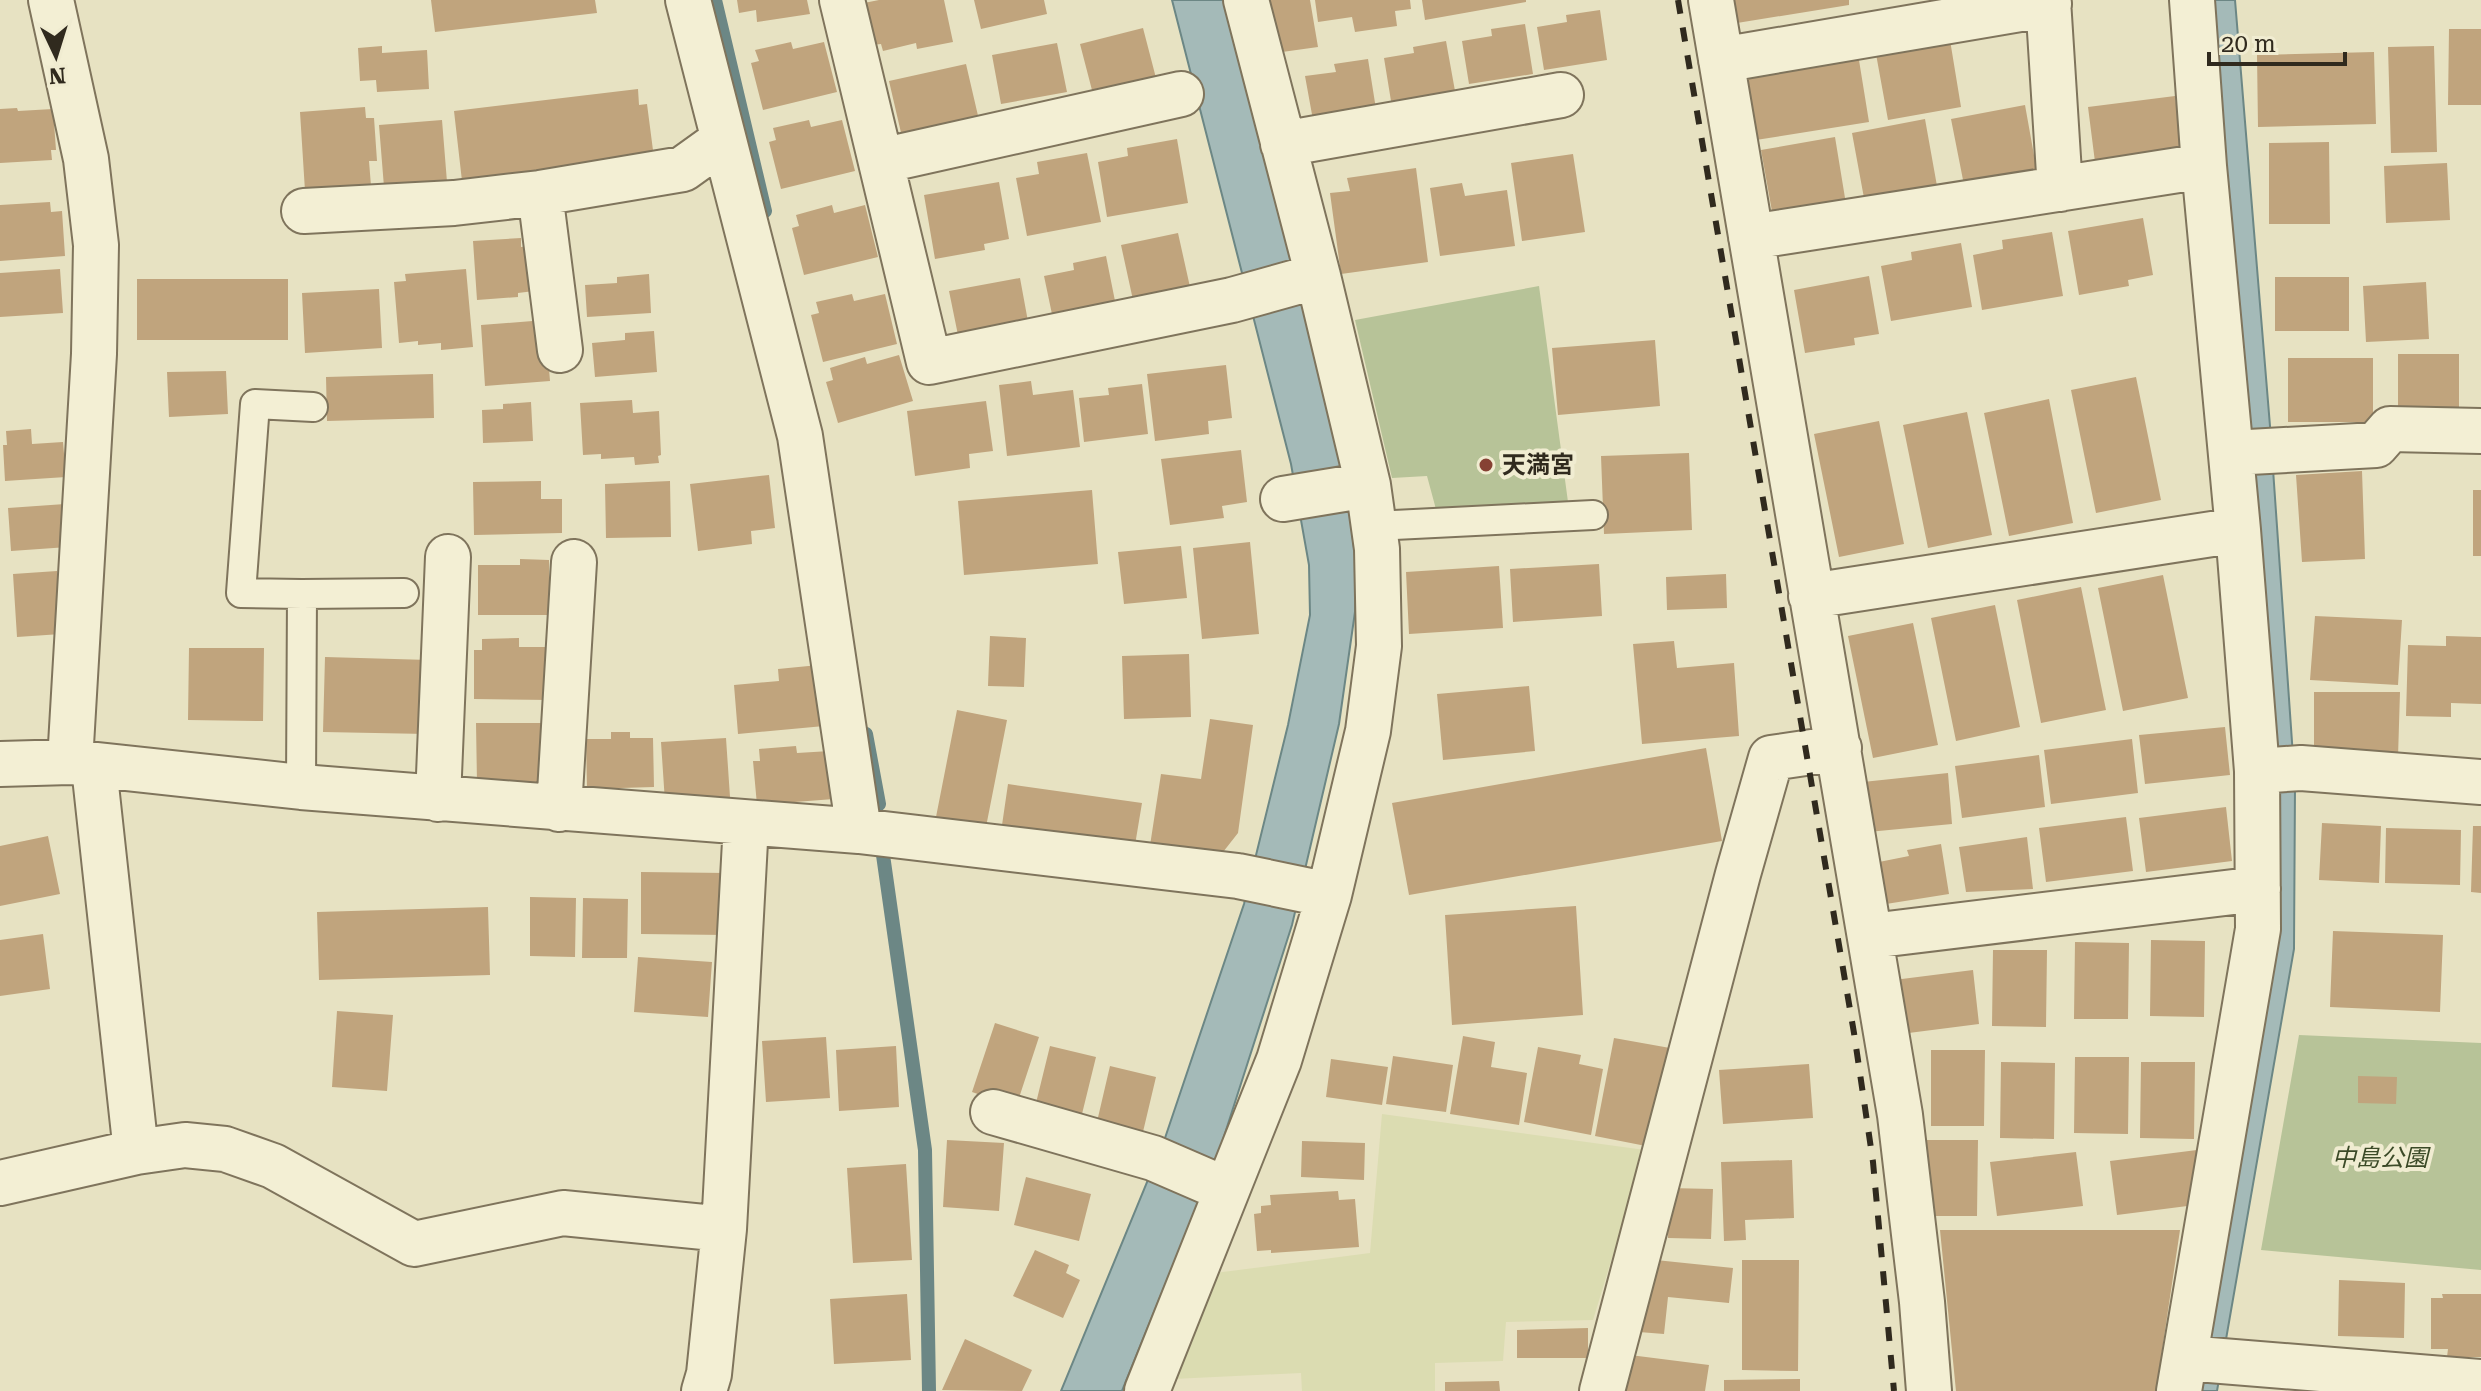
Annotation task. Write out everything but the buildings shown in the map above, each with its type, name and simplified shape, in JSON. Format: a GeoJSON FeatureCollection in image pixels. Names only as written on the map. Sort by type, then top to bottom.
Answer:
{"type":"FeatureCollection","features":[{"type":"Feature","properties":{"kind":"street"},"geometry":{"type":"LineString","coordinates":[[51,0],[86,159],[96,245],[82,764],[136,1152]]}},
{"type":"Feature","properties":{"kind":"street"},"geometry":{"type":"LineString","coordinates":[[688,0],[800,436],[859,831]]}},
{"type":"Feature","properties":{"kind":"street"},"geometry":{"type":"LineString","coordinates":[[842,0],[929,362],[1244,296],[1311,278]]}},
{"type":"Feature","properties":{"kind":"street"},"geometry":{"type":"LineString","coordinates":[[1147,1391],[1219,1186],[1279,1060],[1317,892],[1368,731],[1379,646],[1377,549],[1311,278],[1283,144],[1246,0]]}},
{"type":"Feature","properties":{"kind":"street"},"geometry":{"type":"LineString","coordinates":[[1711,0],[1900,1115],[1929,1391]]}},
{"type":"Feature","properties":{"kind":"street"},"geometry":{"type":"LineString","coordinates":[[2192,0],[2204,166],[2248,452],[2238,530],[2276,769],[2258,889],[2258,929],[2197,1368],[2481,1382]]}},
{"type":"Feature","properties":{"kind":"street"},"geometry":{"type":"LineString","coordinates":[[1721,60],[2048,2],[2060,189]]}},
{"type":"Feature","properties":{"kind":"street"},"geometry":{"type":"LineString","coordinates":[[881,161],[1181,94]]}},
{"type":"Feature","properties":{"kind":"street"},"geometry":{"type":"LineString","coordinates":[[1283,144],[1561,95]]}},
{"type":"Feature","properties":{"kind":"street"},"geometry":{"type":"LineString","coordinates":[[304,211],[454,203],[540,193],[683,169],[722,141]]}},
{"type":"Feature","properties":{"kind":"street"},"geometry":{"type":"LineString","coordinates":[[1751,237],[2204,166]]}},
{"type":"Feature","properties":{"kind":"street"},"geometry":{"type":"LineString","coordinates":[[540,193],[560,350]]}},
{"type":"Feature","properties":{"kind":"street"},"geometry":{"type":"LineString","coordinates":[[2248,452],[2376,445],[2390,429],[2481,431]]}},
{"type":"Feature","properties":{"kind":"street"},"geometry":{"type":"LineString","coordinates":[[1288,498],[1364,500]]}},
{"type":"Feature","properties":{"kind":"street"},"geometry":{"type":"LineString","coordinates":[[1811,596],[2238,530]]}},
{"type":"Feature","properties":{"kind":"street"},"geometry":{"type":"LineString","coordinates":[[438,799],[448,557]]}},
{"type":"Feature","properties":{"kind":"street"},"geometry":{"type":"LineString","coordinates":[[559,809],[574,562]]}},
{"type":"Feature","properties":{"kind":"street"},"geometry":{"type":"LineString","coordinates":[[1602,1391],[1771,758],[1839,748]]}},
{"type":"Feature","properties":{"kind":"street"},"geometry":{"type":"LineString","coordinates":[[0,764],[82,764],[438,799],[859,831],[1063,853],[1246,878],[1317,892]]}},
{"type":"Feature","properties":{"kind":"street"},"geometry":{"type":"LineString","coordinates":[[2276,769],[2481,782]]}},
{"type":"Feature","properties":{"kind":"street"},"geometry":{"type":"LineString","coordinates":[[704,1391],[709,1374],[724,1229],[746,823]]}},
{"type":"Feature","properties":{"kind":"street"},"geometry":{"type":"LineString","coordinates":[[1871,936],[2258,889]]}},
{"type":"Feature","properties":{"kind":"street"},"geometry":{"type":"LineString","coordinates":[[993,1112],[1153,1158],[1219,1186]]}},
{"type":"Feature","properties":{"kind":"street"},"geometry":{"type":"LineString","coordinates":[[0,1183],[136,1152],[185,1145],[225,1149],[273,1166],[414,1244],[563,1213],[724,1229]]}},
{"type":"Feature","properties":{"kind":"lane"},"geometry":{"type":"LineString","coordinates":[[313,407],[255,404],[241,593],[404,593]]}},
{"type":"Feature","properties":{"kind":"lane"},"geometry":{"type":"LineString","coordinates":[[1364,500],[1593,515]]}},
{"type":"Feature","properties":{"kind":"lane"},"geometry":{"type":"LineString","coordinates":[[301,787],[302,594]]}},
{"type":"Feature","properties":{"kind":"green space"},"geometry":{"type":"Polygon","coordinates":[[[1539,286],[1568,502],[1437,513],[1427,476],[1392,478],[1355,320],[1539,286]]]}},
{"type":"Feature","properties":{"kind":"green space","name":"中島公園"},"geometry":{"type":"Polygon","coordinates":[[[2299,1035],[2481,1043],[2481,1270],[2261,1250],[2299,1035]]]}},
{"type":"Feature","properties":{"kind":"green space"},"geometry":{"type":"Polygon","coordinates":[[[1382,1114],[1645,1150],[1593,1320],[1506,1322],[1503,1361],[1435,1363],[1435,1391],[1302,1391],[1301,1373],[1173,1379],[1215,1273],[1370,1253],[1382,1114]]]}},
{"type":"Feature","properties":{"kind":"water"},"geometry":{"type":"Polygon","coordinates":[[[1172,0],[1225,0],[1344,468],[1356,564],[1355,612],[1339,724],[1292,925],[1219,1152],[1122,1391],[1061,1391],[1164,1141],[1244,904],[1288,725],[1310,615],[1309,565],[1291,464],[1172,0]]]}},
{"type":"Feature","properties":{"kind":"water"},"geometry":{"type":"Polygon","coordinates":[[[2211,0],[2235,0],[2270,426],[2295,785],[2294,949],[2217,1391],[2193,1391],[2273,947],[2211,0]]]}},
{"type":"Feature","properties":{"kind":"waterway"},"geometry":{"type":"LineString","coordinates":[[715,0],[765,211]]}},
{"type":"Feature","properties":{"kind":"waterway"},"geometry":{"type":"LineString","coordinates":[[866,734],[879,804]]}},
{"type":"Feature","properties":{"kind":"waterway"},"geometry":{"type":"LineString","coordinates":[[883,855],[925,1150],[929,1391]]}},
{"type":"Feature","properties":{"kind":"railway"},"geometry":{"type":"LineString","coordinates":[[1678,0],[1854,1033],[1873,1162],[1894,1391]]}},
{"type":"Feature","properties":{"kind":"place","name":"天満宮"},"geometry":{"type":"Point","coordinates":[1486,465]}}]}
